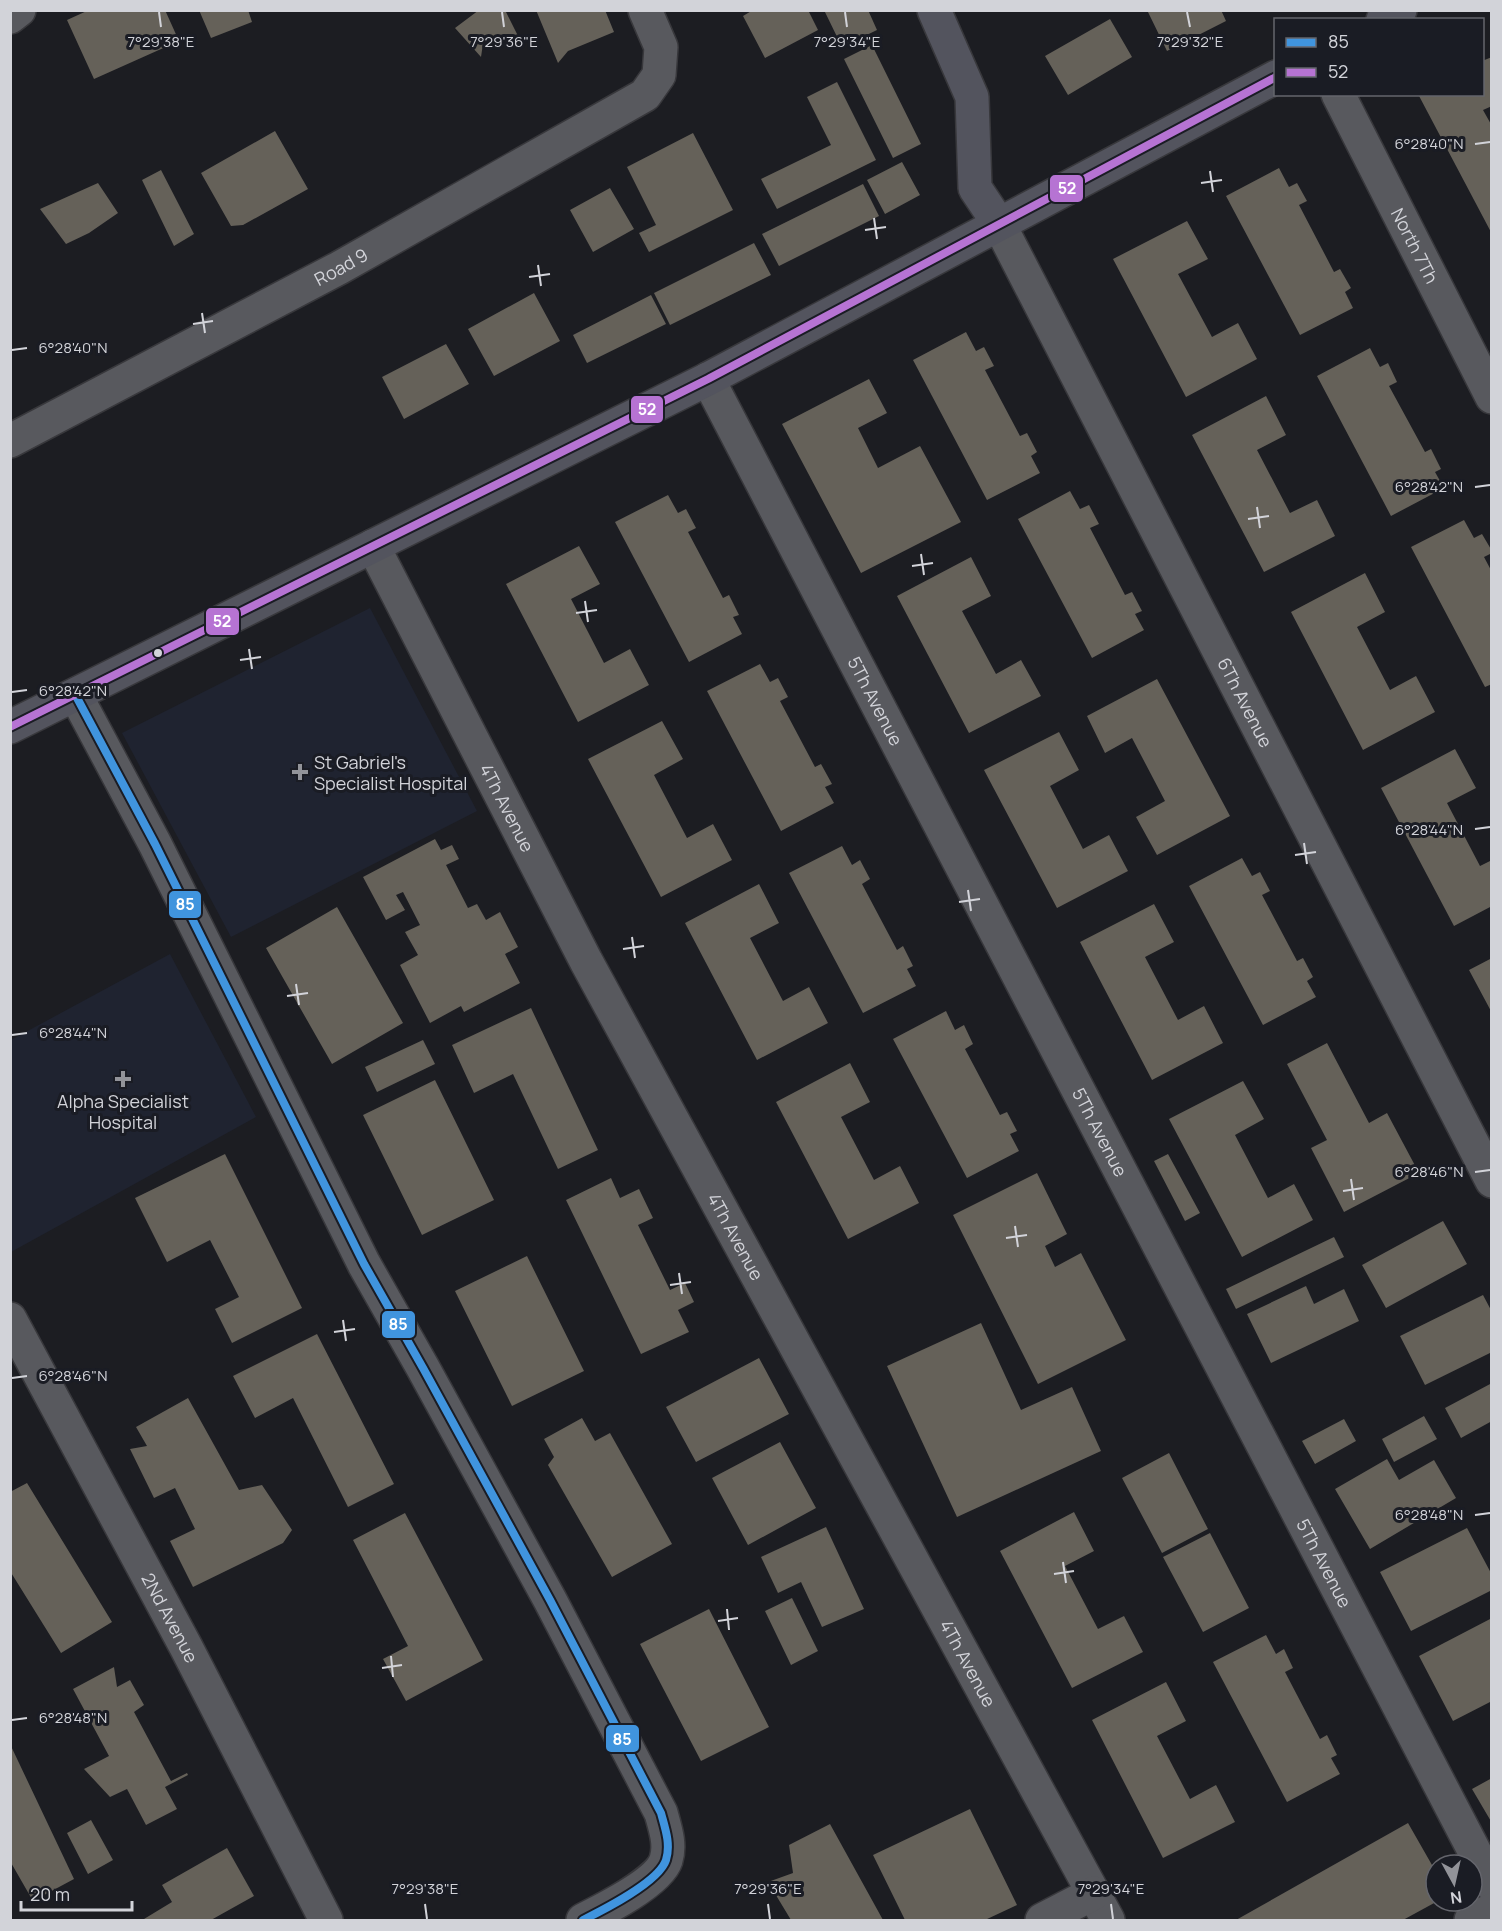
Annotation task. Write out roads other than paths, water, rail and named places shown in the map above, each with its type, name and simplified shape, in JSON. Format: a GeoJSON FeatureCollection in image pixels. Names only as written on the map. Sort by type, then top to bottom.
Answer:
{"type":"FeatureCollection","features":[{"type":"Feature","properties":{"kind":"main road"},"geometry":{"type":"LineString","coordinates":[[934,10],[972,97],[975,188],[999,224]]}},
{"type":"Feature","properties":{"kind":"main road"},"geometry":{"type":"LineString","coordinates":[[1386,18],[1400,10]]}},
{"type":"Feature","properties":{"kind":"main road"},"geometry":{"type":"LineString","coordinates":[[10,727],[708,378],[1274,78]]}},
{"type":"Feature","properties":{"kind":"street"},"geometry":{"type":"LineString","coordinates":[[10,17],[19,10]]}},
{"type":"Feature","properties":{"kind":"street","name":"Road 9"},"geometry":{"type":"LineString","coordinates":[[10,441],[390,239],[645,95],[659,75],[661,46],[645,10]]}},
{"type":"Feature","properties":{"kind":"street","name":"North 7Th"},"geometry":{"type":"LineString","coordinates":[[1339,96],[1491,397]]}},
{"type":"Feature","properties":{"kind":"street","name":"6Th Avenue"},"geometry":{"type":"LineString","coordinates":[[999,224],[1491,1181]]}},
{"type":"Feature","properties":{"kind":"street","name":"5Th Avenue"},"geometry":{"type":"LineString","coordinates":[[708,378],[1491,1885]]}},
{"type":"Feature","properties":{"kind":"street","name":"4Th Avenue"},"geometry":{"type":"LineString","coordinates":[[373,546],[586,961],[1101,1906]]}},
{"type":"Feature","properties":{"kind":"street"},"geometry":{"type":"LineString","coordinates":[[76,696],[155,844],[364,1264],[550,1600],[661,1813],[668,1838],[666,1862],[650,1880],[621,1900],[583,1920]]}},
{"type":"Feature","properties":{"kind":"street","name":"2Nd Avenue"},"geometry":{"type":"LineString","coordinates":[[10,1318],[180,1637],[326,1920]]}},
{"type":"Feature","properties":{"kind":"street"},"geometry":{"type":"LineString","coordinates":[[1042,1920],[1101,1906]]}},
{"type":"Feature","properties":{"kind":"street"},"geometry":{"type":"LineString","coordinates":[[1471,1920],[1491,1910]]}},
{"type":"Feature","properties":{"kind":"place","name":"St Gabriel's Specialist Hospital"},"geometry":{"type":"Point","coordinates":[300,772]}},
{"type":"Feature","properties":{"kind":"place","name":"Alpha Specialist Hospital"},"geometry":{"type":"Point","coordinates":[123,1079]}}]}
